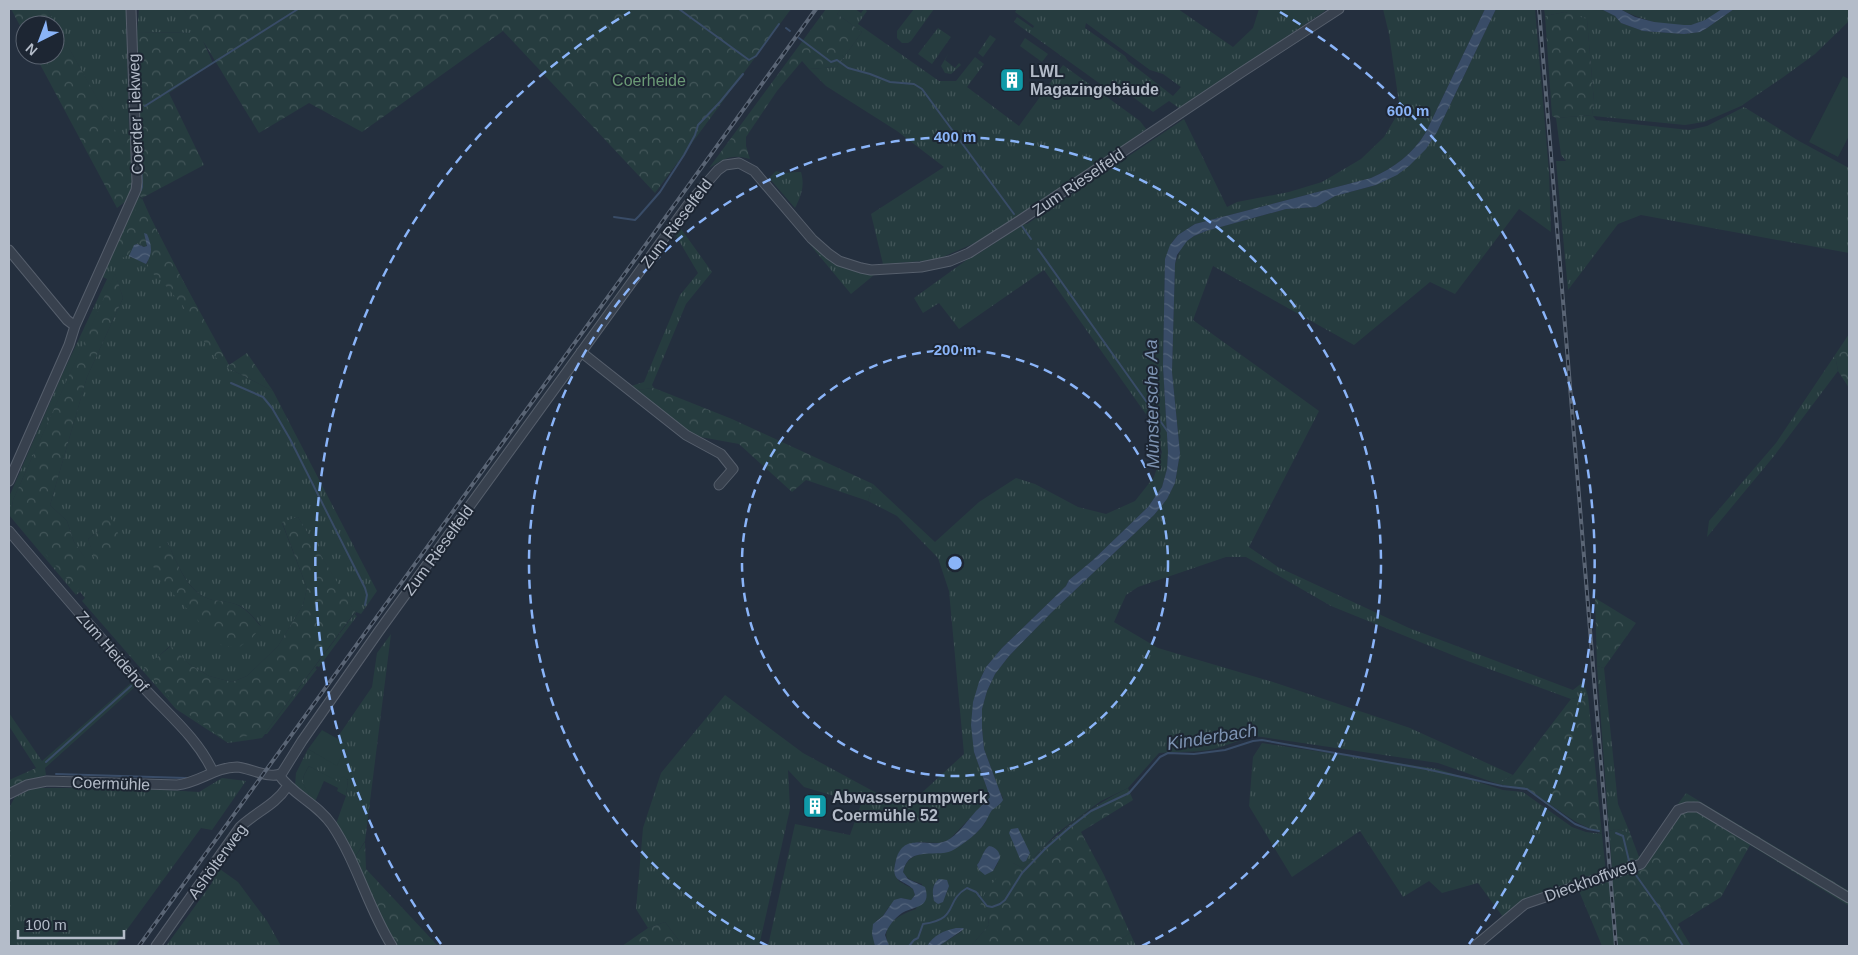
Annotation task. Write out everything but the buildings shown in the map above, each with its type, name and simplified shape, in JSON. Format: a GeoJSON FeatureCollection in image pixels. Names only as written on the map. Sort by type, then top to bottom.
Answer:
{"type":"FeatureCollection","features":[{"type":"Feature","properties":{"kind":"street","name":"Coerder Liekweg"},"geometry":{"type":"LineString","coordinates":[[9,481],[69,345],[75,326],[136,190],[131,9]]}},
{"type":"Feature","properties":{"kind":"street","name":"Zum Rieselfeld"},"geometry":{"type":"LineString","coordinates":[[279,775],[380,631],[690,202],[713,175],[725,165],[739,163],[754,171],[820,247],[840,261],[871,270],[921,267],[943,263],[969,253],[1012,226],[1339,9]]}},
{"type":"Feature","properties":{"kind":"street"},"geometry":{"type":"LineString","coordinates":[[9,250],[67,320],[75,326]]}},
{"type":"Feature","properties":{"kind":"street"},"geometry":{"type":"LineString","coordinates":[[581,352],[686,435],[721,454],[733,469],[720,485]]}},
{"type":"Feature","properties":{"kind":"street","name":"Zum Heidehof"},"geometry":{"type":"LineString","coordinates":[[9,531],[163,709],[200,747],[213,772]]}},
{"type":"Feature","properties":{"kind":"street"},"geometry":{"type":"LineString","coordinates":[[213,772],[238,767],[272,776],[279,775],[288,786],[312,804],[330,823],[343,845],[378,922],[392,946]]}},
{"type":"Feature","properties":{"kind":"street","name":"Coermühle"},"geometry":{"type":"LineString","coordinates":[[9,794],[27,785],[47,781],[183,785],[197,781],[213,772]]}},
{"type":"Feature","properties":{"kind":"street","name":"Ashölterweg"},"geometry":{"type":"LineString","coordinates":[[156,946],[240,827],[250,817],[280,798],[288,786]]}},
{"type":"Feature","properties":{"kind":"street","name":"Dieckhoffweg"},"geometry":{"type":"LineString","coordinates":[[1475,946],[1525,904],[1640,864],[1678,810],[1687,807],[1698,807],[1849,898]]}},
{"type":"Feature","properties":{"kind":"green space","name":"Coerheide"},"geometry":{"type":"Polygon","coordinates":[[[11,9],[47,9],[50,15],[15,15],[11,9]]]}},
{"type":"Feature","properties":{"kind":"green space"},"geometry":{"type":"Polygon","coordinates":[[[47,9],[126,9],[129,134],[124,147],[65,41],[65,15],[50,15],[47,9]]]}},
{"type":"Feature","properties":{"kind":"green space"},"geometry":{"type":"Polygon","coordinates":[[[139,9],[184,9],[198,33],[137,32],[139,9]]]}},
{"type":"Feature","properties":{"kind":"green space","name":"Coerheide"},"geometry":{"type":"Polygon","coordinates":[[[184,9],[791,9],[655,193],[503,31],[362,132],[309,103],[259,133],[203,41],[213,63],[169,93],[204,165],[142,198],[137,193],[117,208],[40,65],[65,65],[65,41],[124,146],[129,134],[137,32],[197,33],[184,9]]]}},
{"type":"Feature","properties":{"kind":"green space"},"geometry":{"type":"Polygon","coordinates":[[[826,9],[841,9],[837,14],[862,32],[837,67],[809,69],[802,61],[777,91],[746,137],[746,146],[750,159],[733,157],[709,168],[826,9]]]}},
{"type":"Feature","properties":{"kind":"green space"},"geometry":{"type":"Polygon","coordinates":[[[841,9],[855,9],[861,13],[864,9],[867,11],[858,24],[939,81],[956,81],[975,57],[984,64],[967,87],[1019,126],[1063,65],[1140,121],[1146,129],[1095,167],[984,239],[936,260],[883,264],[871,214],[944,167],[897,131],[826,86],[809,69],[837,67],[862,32],[837,14],[841,9]]]}},
{"type":"Feature","properties":{"kind":"green space"},"geometry":{"type":"Polygon","coordinates":[[[914,9],[934,9],[911,41],[902,43],[897,38],[897,31],[914,9]]]}},
{"type":"Feature","properties":{"kind":"green space"},"geometry":{"type":"Polygon","coordinates":[[[1017,9],[1178,9],[1233,47],[1253,28],[1259,9],[1324,9],[1325,11],[1179,108],[1169,101],[1153,112],[1125,91],[1120,98],[1014,22],[1017,17],[1033,28],[1034,26],[1015,12],[1017,9]],[[1086,23],[1085,28],[1125,56],[1128,61],[1173,96],[1181,87],[1163,74],[1150,70],[1086,23]]]}},
{"type":"Feature","properties":{"kind":"green space"},"geometry":{"type":"Polygon","coordinates":[[[1383,9],[1485,9],[1426,132],[1409,154],[1395,165],[1371,178],[1195,224],[1178,235],[1172,242],[1165,262],[1163,366],[1168,452],[1167,469],[1162,487],[1148,507],[1093,560],[1069,580],[1066,586],[1002,648],[986,667],[979,682],[974,752],[990,797],[949,840],[939,843],[918,842],[897,857],[895,875],[899,881],[913,889],[915,895],[911,900],[901,898],[876,921],[875,946],[768,946],[795,824],[850,835],[861,804],[804,787],[788,770],[790,809],[759,946],[683,946],[665,922],[648,928],[636,909],[643,828],[661,773],[725,695],[803,753],[893,802],[915,799],[964,754],[949,591],[938,558],[897,516],[868,501],[873,484],[935,542],[979,502],[1016,478],[1035,484],[1078,507],[1106,514],[1135,501],[1154,477],[1162,452],[1150,420],[1044,270],[959,329],[939,303],[923,313],[914,298],[972,256],[1024,224],[1027,224],[1184,119],[1227,207],[1237,202],[1289,192],[1322,182],[1361,159],[1384,137],[1400,110],[1389,34],[1383,9]]]}},
{"type":"Feature","properties":{"kind":"green space"},"geometry":{"type":"Polygon","coordinates":[[[1496,9],[1535,9],[1549,172],[1551,232],[1519,209],[1455,294],[1430,282],[1354,345],[1213,266],[1193,320],[1319,411],[1249,547],[1278,567],[1409,628],[1573,690],[1583,682],[1588,696],[1571,699],[1462,659],[1331,606],[1246,557],[1226,557],[1138,587],[1126,595],[1114,622],[1158,648],[1273,682],[1410,728],[1513,775],[1498,784],[1438,763],[1255,736],[1214,749],[1159,753],[1128,788],[1101,801],[1057,833],[1023,868],[1013,863],[988,917],[989,925],[971,946],[939,946],[962,931],[962,928],[942,933],[927,946],[889,946],[887,932],[889,927],[892,922],[903,914],[916,909],[922,884],[911,880],[905,875],[903,872],[907,863],[919,854],[952,850],[959,846],[980,830],[990,812],[1003,798],[984,749],[982,728],[982,709],[987,691],[995,674],[1009,656],[1051,613],[1154,515],[1167,499],[1175,483],[1180,453],[1172,372],[1175,264],[1181,248],[1194,236],[1206,231],[1286,209],[1316,207],[1335,196],[1376,185],[1437,132],[1496,9]],[[984,851],[983,857],[977,865],[980,870],[993,871],[998,863],[984,851]],[[933,887],[933,899],[945,895],[947,892],[933,887]]]}},
{"type":"Feature","properties":{"kind":"green space"},"geometry":{"type":"Polygon","coordinates":[[[1544,9],[1601,9],[1615,16],[1621,23],[1643,31],[1684,34],[1700,32],[1734,9],[1849,9],[1849,21],[1815,54],[1741,106],[1704,122],[1685,125],[1593,116],[1596,120],[1689,130],[1707,126],[1744,107],[1799,141],[1849,168],[1849,253],[1641,215],[1618,224],[1568,290],[1556,161],[1566,161],[1561,155],[1556,118],[1592,115],[1594,102],[1587,20],[1565,12],[1545,16],[1544,9]]]}},
{"type":"Feature","properties":{"kind":"green space"},"geometry":{"type":"Polygon","coordinates":[[[1620,9],[1722,9],[1700,23],[1673,26],[1654,22],[1620,9]]]}},
{"type":"Feature","properties":{"kind":"green space"},"geometry":{"type":"Polygon","coordinates":[[[1565,12],[1587,19],[1594,102],[1592,115],[1556,118],[1552,116],[1545,16],[1565,12]]]}},
{"type":"Feature","properties":{"kind":"green space"},"geometry":{"type":"Polygon","coordinates":[[[938,28],[951,37],[932,64],[918,54],[938,28]]]}},
{"type":"Feature","properties":{"kind":"green space"},"geometry":{"type":"Polygon","coordinates":[[[990,35],[996,39],[983,57],[978,53],[990,35]]]}},
{"type":"Feature","properties":{"kind":"green space"},"geometry":{"type":"Polygon","coordinates":[[[1025,38],[1048,54],[1042,62],[1020,46],[1025,38]]]}},
{"type":"Feature","properties":{"kind":"green space"},"geometry":{"type":"Polygon","coordinates":[[[948,54],[945,60],[955,68],[959,63],[961,65],[951,74],[945,73],[941,66],[948,54]]]}},
{"type":"Feature","properties":{"kind":"green space"},"geometry":{"type":"Polygon","coordinates":[[[1843,76],[1849,79],[1849,136],[1838,157],[1809,142],[1843,76]]]}},
{"type":"Feature","properties":{"kind":"green space"},"geometry":{"type":"Polygon","coordinates":[[[776,171],[785,173],[801,172],[802,191],[795,208],[769,178],[776,171]]]}},
{"type":"Feature","properties":{"kind":"green space"},"geometry":{"type":"Polygon","coordinates":[[[139,195],[228,368],[273,391],[377,591],[361,614],[356,612],[355,615],[357,616],[319,667],[315,668],[317,669],[262,738],[228,743],[176,709],[82,601],[85,598],[80,592],[76,595],[9,515],[9,497],[61,377],[107,279],[101,276],[139,195]],[[147,243],[146,247],[137,244],[130,257],[146,264],[148,262],[147,243]],[[115,274],[13,500],[12,508],[94,572],[74,542],[67,521],[50,505],[87,377],[123,298],[115,274]],[[298,517],[282,523],[307,588],[303,605],[278,646],[247,676],[232,682],[209,676],[189,664],[170,646],[144,669],[265,733],[355,613],[298,517]],[[99,531],[88,539],[97,564],[99,531]],[[167,542],[160,580],[261,626],[250,613],[239,605],[208,599],[197,592],[182,573],[167,542]]]}},
{"type":"Feature","properties":{"kind":"green space"},"geometry":{"type":"Polygon","coordinates":[[[142,198],[158,235],[229,365],[247,353],[273,391],[228,368],[211,353],[183,306],[159,278],[146,269],[151,252],[147,234],[144,233],[143,235],[147,243],[145,247],[135,242],[126,256],[120,258],[110,257],[142,198]]]}},
{"type":"Feature","properties":{"kind":"green space"},"geometry":{"type":"Polygon","coordinates":[[[679,226],[712,272],[686,304],[652,385],[654,388],[636,390],[631,386],[644,382],[680,295],[698,273],[675,234],[679,226]]]}},
{"type":"Feature","properties":{"kind":"green space"},"geometry":{"type":"Polygon","coordinates":[[[807,241],[838,263],[863,273],[874,275],[851,294],[807,241]]]}},
{"type":"Feature","properties":{"kind":"green space"},"geometry":{"type":"Polygon","coordinates":[[[115,273],[123,298],[87,377],[50,505],[67,521],[74,542],[95,572],[77,590],[14,518],[12,508],[13,500],[115,273]]]}},
{"type":"Feature","properties":{"kind":"green space"},"geometry":{"type":"Polygon","coordinates":[[[1849,334],[1849,388],[1838,371],[1835,355],[1849,334]]]}},
{"type":"Feature","properties":{"kind":"green space"},"geometry":{"type":"Polygon","coordinates":[[[1835,355],[1838,371],[1774,456],[1707,537],[1709,521],[1776,443],[1835,355]]]}},
{"type":"Feature","properties":{"kind":"green space"},"geometry":{"type":"Polygon","coordinates":[[[654,388],[732,419],[873,484],[868,501],[806,480],[792,492],[739,444],[695,436],[636,390],[654,388]]]}},
{"type":"Feature","properties":{"kind":"green space"},"geometry":{"type":"Polygon","coordinates":[[[107,510],[124,546],[96,564],[88,539],[99,531],[94,517],[107,510]]]}},
{"type":"Feature","properties":{"kind":"green space"},"geometry":{"type":"Polygon","coordinates":[[[298,517],[355,612],[265,733],[225,740],[178,707],[144,668],[171,646],[189,664],[209,676],[232,682],[247,676],[278,646],[303,605],[307,588],[282,522],[298,517]]]}},
{"type":"Feature","properties":{"kind":"green space"},"geometry":{"type":"Polygon","coordinates":[[[167,542],[186,580],[197,592],[208,599],[235,604],[253,617],[261,627],[252,638],[238,648],[221,645],[160,580],[147,554],[167,542]]]}},
{"type":"Feature","properties":{"kind":"green space"},"geometry":{"type":"Polygon","coordinates":[[[1595,598],[1636,623],[1604,668],[1597,666],[1595,598]]]}},
{"type":"Feature","properties":{"kind":"green space"},"geometry":{"type":"Polygon","coordinates":[[[391,634],[365,841],[352,862],[336,824],[346,796],[348,779],[339,783],[309,766],[303,780],[310,793],[306,797],[299,792],[295,785],[296,773],[308,749],[337,765],[347,744],[337,738],[372,687],[377,653],[391,634]]]}},
{"type":"Feature","properties":{"kind":"green space"},"geometry":{"type":"Polygon","coordinates":[[[1597,666],[1604,668],[1618,804],[1630,833],[1617,829],[1609,831],[1597,666]]]}},
{"type":"Feature","properties":{"kind":"green space"},"geometry":{"type":"Polygon","coordinates":[[[132,682],[136,686],[45,768],[36,768],[9,726],[9,713],[42,761],[132,682]]]}},
{"type":"Feature","properties":{"kind":"green space"},"geometry":{"type":"Polygon","coordinates":[[[1588,696],[1602,834],[1576,822],[1527,789],[1498,784],[1513,775],[1571,699],[1588,696]]]}},
{"type":"Feature","properties":{"kind":"green space"},"geometry":{"type":"Polygon","coordinates":[[[322,730],[347,744],[337,766],[308,749],[322,730]]]}},
{"type":"Feature","properties":{"kind":"green space"},"geometry":{"type":"Polygon","coordinates":[[[1262,743],[1438,769],[1503,790],[1523,792],[1572,827],[1586,832],[1602,834],[1606,873],[1503,917],[1478,883],[1442,893],[1429,881],[1403,897],[1360,831],[1292,877],[1249,806],[1253,757],[1262,743]]]}},
{"type":"Feature","properties":{"kind":"green space"},"geometry":{"type":"Polygon","coordinates":[[[309,766],[339,782],[343,776],[348,780],[346,796],[337,791],[338,788],[324,781],[315,802],[306,797],[309,793],[304,786],[303,780],[309,766]]]}},
{"type":"Feature","properties":{"kind":"green space"},"geometry":{"type":"Polygon","coordinates":[[[36,768],[45,768],[46,775],[9,791],[9,780],[36,768]]]}},
{"type":"Feature","properties":{"kind":"green space"},"geometry":{"type":"Polygon","coordinates":[[[222,778],[246,781],[212,830],[201,828],[115,946],[9,946],[9,808],[15,797],[33,788],[101,788],[101,786],[199,792],[222,778]]]}},
{"type":"Feature","properties":{"kind":"green space"},"geometry":{"type":"Polygon","coordinates":[[[1128,788],[1133,800],[1081,832],[1104,875],[1130,933],[1112,946],[971,946],[989,925],[988,917],[980,906],[984,895],[1006,865],[1013,863],[1023,868],[1072,823],[1128,788]]]}},
{"type":"Feature","properties":{"kind":"green space"},"geometry":{"type":"Polygon","coordinates":[[[1686,793],[1849,891],[1849,906],[1750,845],[1721,897],[1678,924],[1691,946],[1602,946],[1579,891],[1613,879],[1609,831],[1617,829],[1630,833],[1639,857],[1686,793]]]}},
{"type":"Feature","properties":{"kind":"green space"},"geometry":{"type":"Polygon","coordinates":[[[365,842],[366,869],[438,946],[396,946],[380,921],[352,862],[365,842]]]}},
{"type":"Feature","properties":{"kind":"green space"},"geometry":{"type":"Polygon","coordinates":[[[217,867],[238,882],[267,921],[281,946],[166,946],[212,883],[217,867]]]}},
{"type":"Feature","properties":{"kind":"green space"},"geometry":{"type":"Polygon","coordinates":[[[665,922],[683,946],[622,946],[648,928],[665,922]]]}},
{"type":"Feature","properties":{"kind":"green space"},"geometry":{"type":"Polygon","coordinates":[[[1130,933],[1136,946],[1112,946],[1130,933]]]}},
{"type":"Feature","properties":{"kind":"water"},"geometry":{"type":"Polygon","coordinates":[[[1485,9],[1496,9],[1437,132],[1426,149],[1409,166],[1397,175],[1376,185],[1335,196],[1316,207],[1286,209],[1206,231],[1187,241],[1177,255],[1175,264],[1172,372],[1180,453],[1175,483],[1167,499],[1154,515],[1051,613],[1009,656],[995,674],[987,691],[982,709],[982,728],[984,749],[1003,800],[992,810],[978,831],[959,847],[948,852],[918,855],[906,863],[903,872],[908,879],[925,887],[926,899],[924,903],[902,913],[892,922],[885,935],[889,946],[875,946],[872,934],[873,924],[883,916],[894,900],[901,898],[911,900],[915,895],[913,889],[898,879],[894,873],[900,851],[911,843],[939,843],[946,841],[958,832],[990,797],[974,752],[971,725],[973,702],[986,667],[1002,648],[1066,586],[1069,580],[1093,560],[1148,507],[1162,487],[1167,469],[1168,452],[1163,366],[1165,259],[1170,245],[1178,235],[1195,224],[1371,178],[1402,160],[1426,132],[1485,9]]]}},
{"type":"Feature","properties":{"kind":"water"},"geometry":{"type":"Polygon","coordinates":[[[1601,9],[1620,9],[1635,17],[1654,22],[1691,25],[1705,20],[1722,9],[1734,9],[1700,32],[1684,34],[1643,31],[1621,23],[1615,16],[1601,9]]]}},
{"type":"Feature","properties":{"kind":"water"},"geometry":{"type":"Polygon","coordinates":[[[144,233],[147,234],[151,249],[146,264],[129,256],[134,245],[147,246],[144,233]]]}},
{"type":"Feature","properties":{"kind":"water"},"geometry":{"type":"Polygon","coordinates":[[[1018,828],[1030,853],[1026,861],[1023,862],[1009,833],[1011,829],[1018,828]]]}},
{"type":"Feature","properties":{"kind":"water"},"geometry":{"type":"Polygon","coordinates":[[[989,846],[997,850],[1000,858],[993,871],[985,875],[979,870],[977,865],[989,846]]]}},
{"type":"Feature","properties":{"kind":"water"},"geometry":{"type":"Polygon","coordinates":[[[939,879],[947,880],[949,886],[943,902],[938,904],[934,901],[933,892],[935,883],[939,879]]]}},
{"type":"Feature","properties":{"kind":"water"},"geometry":{"type":"Polygon","coordinates":[[[956,928],[964,929],[939,946],[927,946],[939,934],[956,928]]]}},
{"type":"Feature","properties":{"kind":"waterway"},"geometry":{"type":"LineString","coordinates":[[145,106],[298,9]]}},
{"type":"Feature","properties":{"kind":"waterway"},"geometry":{"type":"LineString","coordinates":[[679,9],[749,60],[756,56],[779,24]]}},
{"type":"Feature","properties":{"kind":"waterway"},"geometry":{"type":"LineString","coordinates":[[786,28],[790,31]]}},
{"type":"Feature","properties":{"kind":"waterway"},"geometry":{"type":"LineString","coordinates":[[799,38],[831,62],[837,60],[848,68],[890,82],[914,84],[922,89],[1014,214]]}},
{"type":"Feature","properties":{"kind":"waterway"},"geometry":{"type":"LineString","coordinates":[[614,217],[635,220],[639,216],[660,192],[684,155],[695,135],[698,125],[743,74]]}},
{"type":"Feature","properties":{"kind":"waterway"},"geometry":{"type":"LineString","coordinates":[[140,123],[141,190]]}},
{"type":"Feature","properties":{"kind":"waterway"},"geometry":{"type":"LineString","coordinates":[[1022,226],[1031,239]]}},
{"type":"Feature","properties":{"kind":"waterway","name":"Münstersche Aa"},"geometry":{"type":"LineString","coordinates":[[1038,249],[1168,432]]}},
{"type":"Feature","properties":{"kind":"waterway"},"geometry":{"type":"LineString","coordinates":[[231,383],[263,397],[272,408],[290,439],[365,588],[367,595],[365,605]]}},
{"type":"Feature","properties":{"kind":"waterway"},"geometry":{"type":"LineString","coordinates":[[46,762],[131,686]]}},
{"type":"Feature","properties":{"kind":"waterway","name":"Kinderbach"},"geometry":{"type":"LineString","coordinates":[[909,946],[918,938],[923,924],[935,922],[947,914],[956,898],[967,888],[976,892],[987,906],[992,907],[1000,904],[1005,900],[1022,873],[1046,848],[1091,811],[1129,793],[1160,757],[1168,753],[1194,754],[1225,750],[1262,740],[1426,769],[1502,786],[1527,789],[1575,824],[1599,831]]}},
{"type":"Feature","properties":{"kind":"waterway"},"geometry":{"type":"LineString","coordinates":[[56,774],[186,778]]}},
{"type":"Feature","properties":{"kind":"waterway","name":"Kinderbach"},"geometry":{"type":"LineString","coordinates":[[1616,833],[1623,836],[1630,865]]}},
{"type":"Feature","properties":{"kind":"waterway","name":"Kinderbach"},"geometry":{"type":"LineString","coordinates":[[1633,871],[1683,946]]}},
{"type":"Feature","properties":{"kind":"railway"},"geometry":{"type":"LineString","coordinates":[[139,946],[816,9]]}},
{"type":"Feature","properties":{"kind":"railway"},"geometry":{"type":"LineString","coordinates":[[1539,9],[1616,946]]}},
{"type":"Feature","properties":{"kind":"place","name":"LWL Magazingebäude"},"geometry":{"type":"Point","coordinates":[1012,80]}},
{"type":"Feature","properties":{"kind":"place","name":"Abwasserpumpwerk Coermühle 52"},"geometry":{"type":"Point","coordinates":[815,806]}}]}
